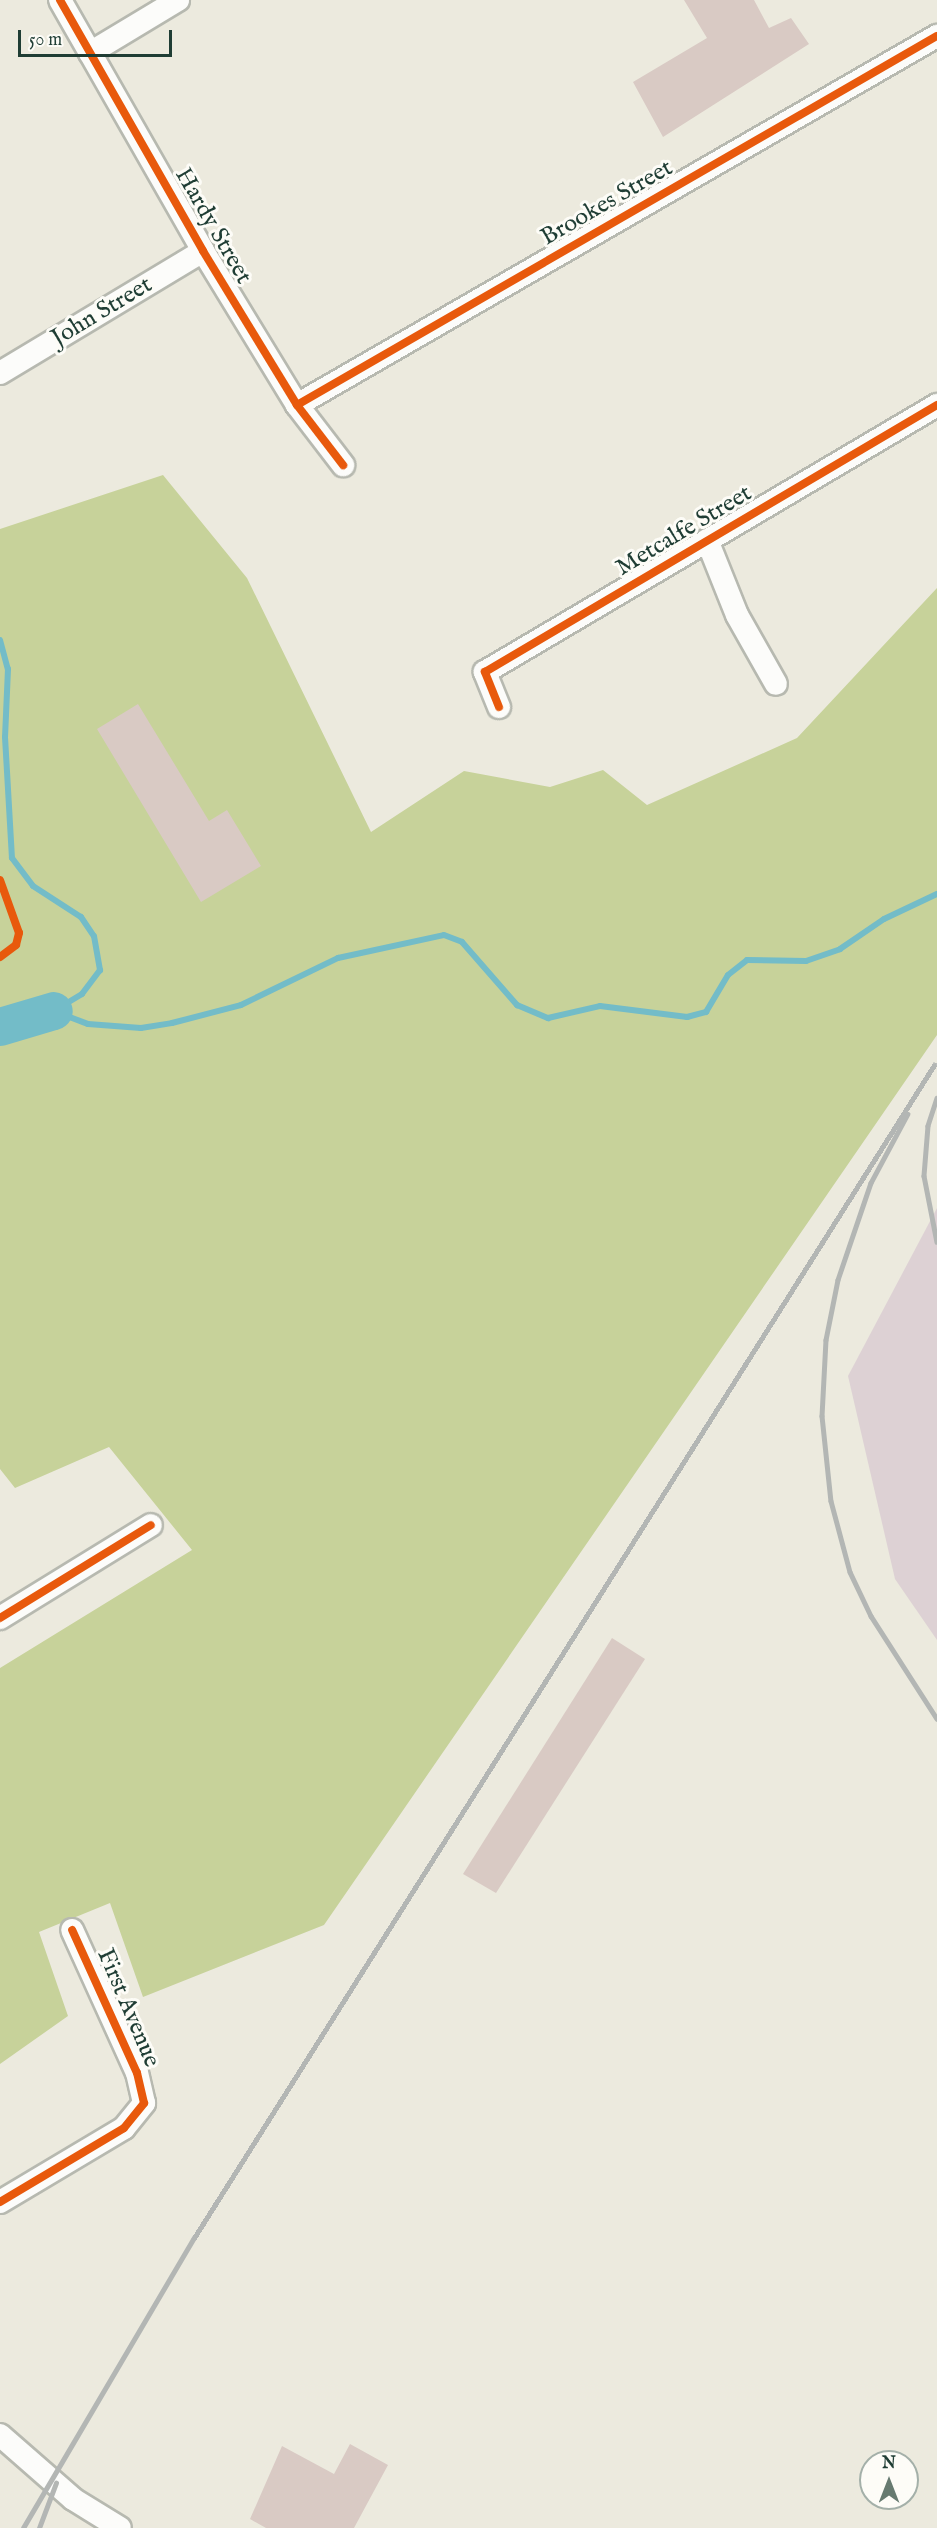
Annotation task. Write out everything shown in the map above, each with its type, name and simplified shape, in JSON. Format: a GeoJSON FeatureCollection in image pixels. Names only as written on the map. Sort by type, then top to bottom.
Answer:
{"type":"FeatureCollection","features":[{"type":"Feature","properties":{"kind":"street","name":"Hardy Street"},"geometry":{"type":"LineString","coordinates":[[60,0],[203,250],[297,405],[343,465]]}},
{"type":"Feature","properties":{"kind":"street"},"geometry":{"type":"LineString","coordinates":[[90,53],[178,0]]}},
{"type":"Feature","properties":{"kind":"street","name":"Brookes Street"},"geometry":{"type":"LineString","coordinates":[[297,405],[937,36]]}},
{"type":"Feature","properties":{"kind":"street","name":"John Street"},"geometry":{"type":"LineString","coordinates":[[0,373],[203,250]]}},
{"type":"Feature","properties":{"kind":"street","name":"Metcalfe Street"},"geometry":{"type":"LineString","coordinates":[[499,707],[484,672],[937,405]]}},
{"type":"Feature","properties":{"kind":"street"},"geometry":{"type":"LineString","coordinates":[[707,540],[737,615],[776,684]]}},
{"type":"Feature","properties":{"kind":"street"},"geometry":{"type":"LineString","coordinates":[[0,1618],[152,1525]]}},
{"type":"Feature","properties":{"kind":"street","name":"First Avenue"},"geometry":{"type":"LineString","coordinates":[[0,2202],[124,2128],[144,2103],[137,2073],[72,1930]]}},
{"type":"Feature","properties":{"kind":"street"},"geometry":{"type":"LineString","coordinates":[[0,2435],[73,2499],[120,2528]]}},
{"type":"Feature","properties":{"kind":"shaded area"},"geometry":{"type":"Polygon","coordinates":[[[937,1208],[937,1640],[895,1579],[848,1376],[937,1208]]]}},
{"type":"Feature","properties":{"kind":"green space"},"geometry":{"type":"Polygon","coordinates":[[[163,475],[247,578],[371,832],[464,771],[550,787],[603,770],[647,805],[797,738],[937,588],[937,1035],[324,1925],[143,1997],[110,1903],[39,1932],[68,2016],[0,2064],[0,1668],[192,1550],[109,1447],[15,1488],[0,1469],[0,529],[163,475]]]}},
{"type":"Feature","properties":{"kind":"building"},"geometry":{"type":"Polygon","coordinates":[[[684,0],[754,0],[769,28],[791,18],[809,44],[663,137],[633,82],[707,38],[684,0]]]}},
{"type":"Feature","properties":{"kind":"building"},"geometry":{"type":"Polygon","coordinates":[[[138,704],[209,821],[227,810],[261,866],[201,902],[97,729],[138,704]]]}},
{"type":"Feature","properties":{"kind":"building"},"geometry":{"type":"Polygon","coordinates":[[[612,1638],[645,1659],[496,1893],[463,1874],[612,1638]]]}},
{"type":"Feature","properties":{"kind":"building"},"geometry":{"type":"Polygon","coordinates":[[[350,2444],[388,2465],[354,2528],[266,2528],[250,2519],[282,2446],[334,2474],[350,2444]]]}},
{"type":"Feature","properties":{"kind":"waterway"},"geometry":{"type":"LineString","coordinates":[[0,640],[8,669],[5,737],[12,858],[33,886],[81,917],[94,936],[100,970],[82,994],[54,1011],[88,1024],[141,1028],[172,1023],[241,1005],[338,958],[444,935],[462,942],[517,1005],[548,1018],[600,1006],[687,1017],[706,1012],[728,975],[747,960],[806,961],[840,949],[884,919],[937,894]]}},
{"type":"Feature","properties":{"kind":"waterway"},"geometry":{"type":"LineString","coordinates":[[0,1027],[54,1011]]}},
{"type":"Feature","properties":{"kind":"railway"},"geometry":{"type":"LineString","coordinates":[[23,2528],[194,2238],[934,1065]]}},
{"type":"Feature","properties":{"kind":"railway"},"geometry":{"type":"LineString","coordinates":[[937,1098],[928,1126],[924,1176],[937,1242]]}},
{"type":"Feature","properties":{"kind":"railway"},"geometry":{"type":"LineString","coordinates":[[908,1114],[871,1183],[838,1280],[826,1340],[822,1416],[831,1501],[850,1572],[871,1616],[937,1719]]}},
{"type":"Feature","properties":{"kind":"railway"},"geometry":{"type":"LineString","coordinates":[[39,2528],[56,2483]]}},
{"type":"Feature","properties":{"kind":"cycle path"},"geometry":{"type":"LineString","coordinates":[[60,0],[203,251],[297,405],[343,465]]}},
{"type":"Feature","properties":{"kind":"cycle path"},"geometry":{"type":"LineString","coordinates":[[297,405],[937,36]]}},
{"type":"Feature","properties":{"kind":"cycle path"},"geometry":{"type":"LineString","coordinates":[[499,707],[485,672],[937,405]]}},
{"type":"Feature","properties":{"kind":"cycle path"},"geometry":{"type":"LineString","coordinates":[[0,880],[19,933],[16,945],[0,957]]}},
{"type":"Feature","properties":{"kind":"cycle path"},"geometry":{"type":"LineString","coordinates":[[0,1618],[151,1525]]}},
{"type":"Feature","properties":{"kind":"cycle path"},"geometry":{"type":"LineString","coordinates":[[0,2202],[124,2128],[144,2103],[137,2073],[72,1930]]}}]}
